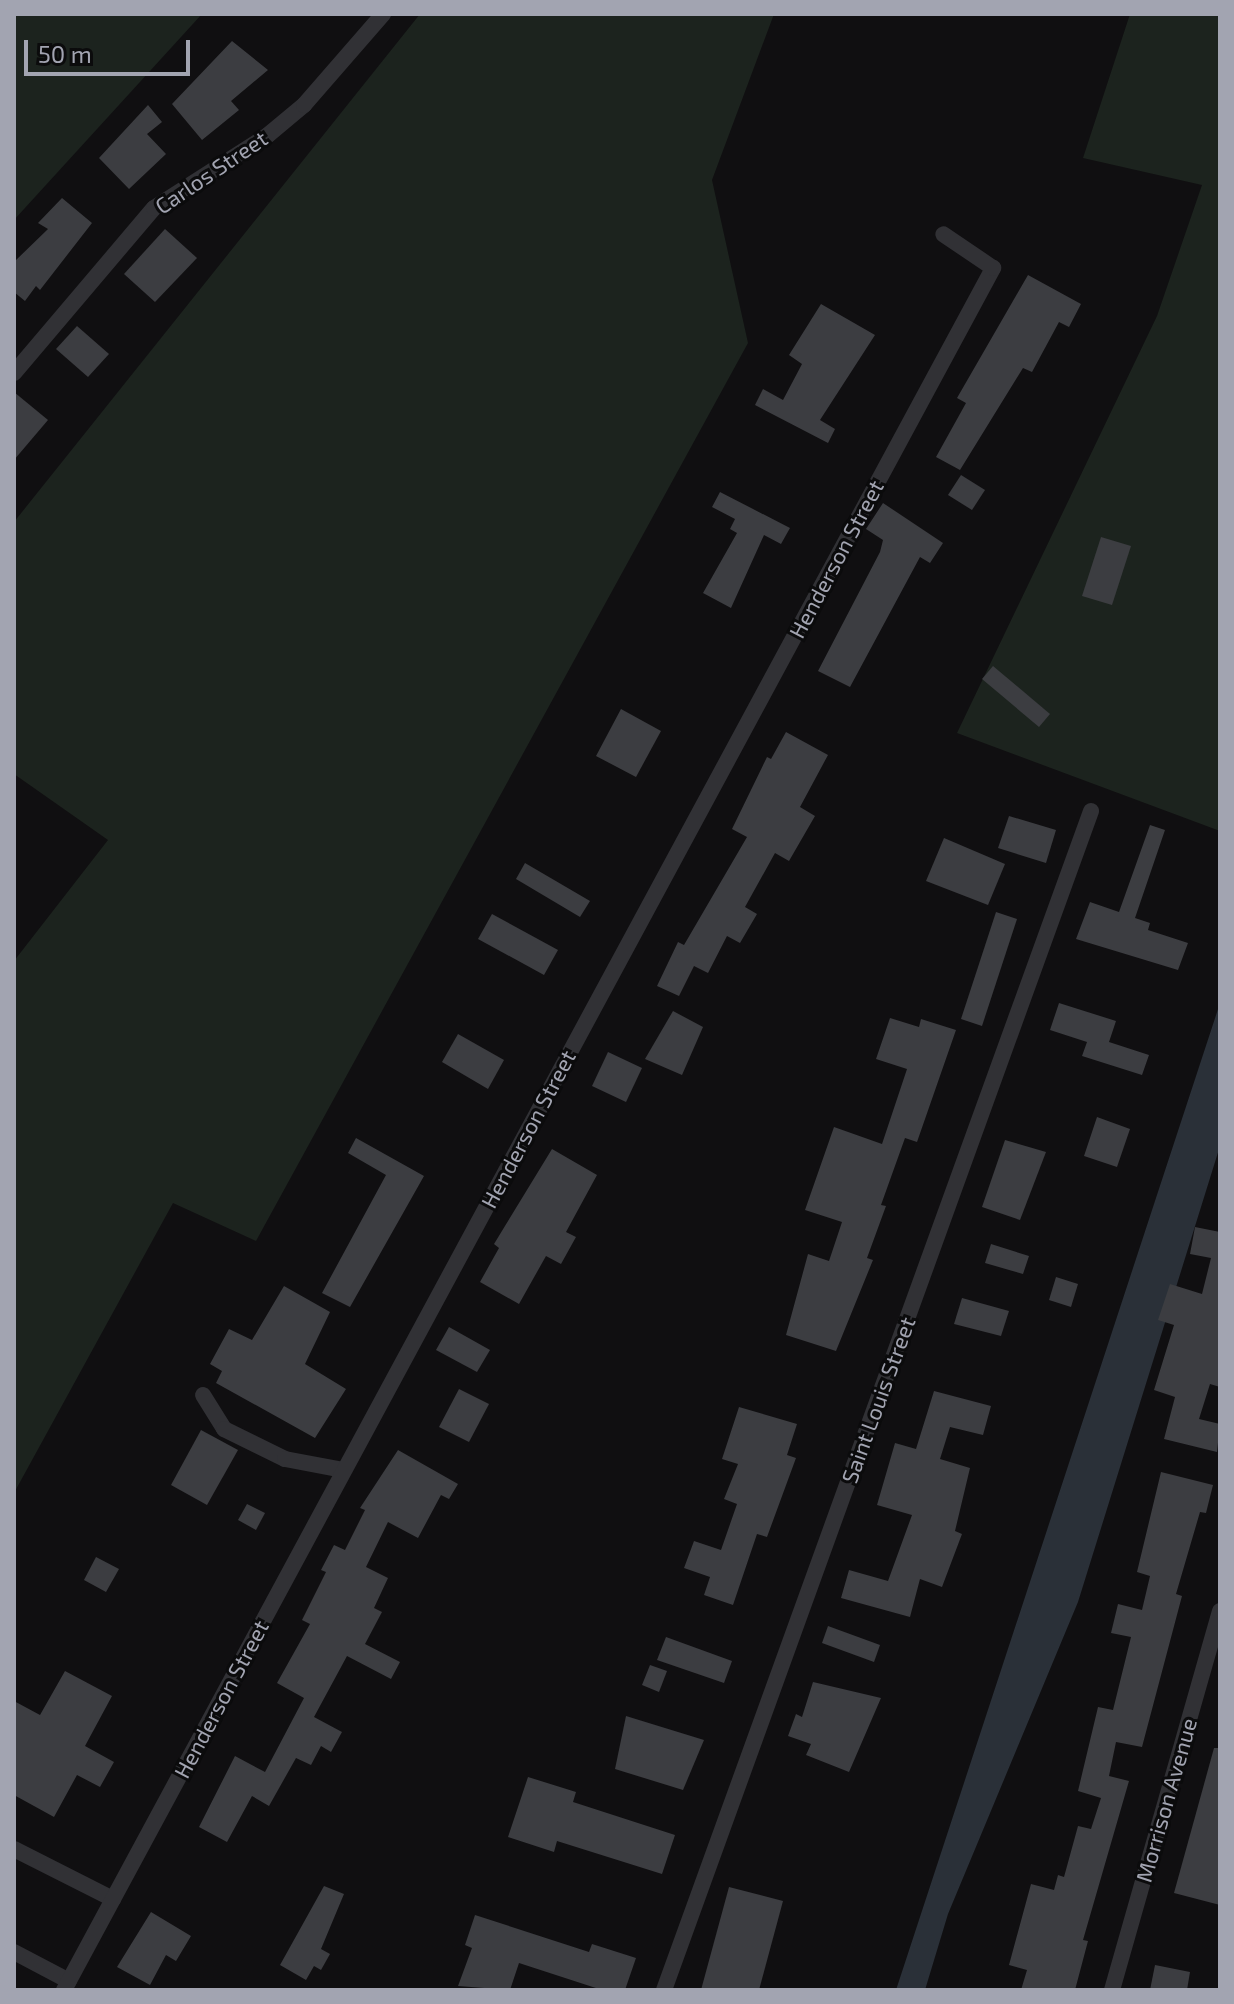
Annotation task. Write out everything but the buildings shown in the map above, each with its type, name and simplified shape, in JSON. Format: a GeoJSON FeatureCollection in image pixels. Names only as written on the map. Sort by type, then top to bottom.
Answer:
{"type":"FeatureCollection","features":[{"type":"Feature","properties":{"kind":"street","name":"Carlos Street"},"geometry":{"type":"LineString","coordinates":[[14,373],[154,208],[268,135],[304,105],[383,14]]}},
{"type":"Feature","properties":{"kind":"street","name":"Henderson Street"},"geometry":{"type":"LineString","coordinates":[[66,1986],[993,268],[943,234]]}},
{"type":"Feature","properties":{"kind":"street","name":"Saint Louis Street"},"geometry":{"type":"LineString","coordinates":[[664,1990],[1091,811]]}},
{"type":"Feature","properties":{"kind":"street"},"geometry":{"type":"LineString","coordinates":[[203,1395],[224,1429],[285,1459],[344,1470]]}},
{"type":"Feature","properties":{"kind":"street","name":"Morrison Avenue"},"geometry":{"type":"LineString","coordinates":[[1112,1990],[1220,1611]]}},
{"type":"Feature","properties":{"kind":"street"},"geometry":{"type":"LineString","coordinates":[[14,1849],[113,1899]]}},
{"type":"Feature","properties":{"kind":"street"},"geometry":{"type":"LineString","coordinates":[[14,1952],[66,1986]]}},
{"type":"Feature","properties":{"kind":"shaded area"},"geometry":{"type":"Polygon","coordinates":[[[14,14],[202,14],[14,220],[14,14]]]}},
{"type":"Feature","properties":{"kind":"shaded area"},"geometry":{"type":"Polygon","coordinates":[[[420,14],[774,14],[712,180],[748,343],[256,1241],[173,1203],[14,1493],[14,961],[108,840],[14,774],[14,522],[420,14]]]}},
{"type":"Feature","properties":{"kind":"shaded area"},"geometry":{"type":"Polygon","coordinates":[[[1130,14],[1220,14],[1220,831],[957,733],[1157,316],[1202,185],[1083,158],[1130,14]]]}},
{"type":"Feature","properties":{"kind":"shaded area"},"geometry":{"type":"Polygon","coordinates":[[[1220,1003],[1220,1146],[1078,1602],[948,1914],[925,1990],[896,1990],[1220,1003]]]}}]}
